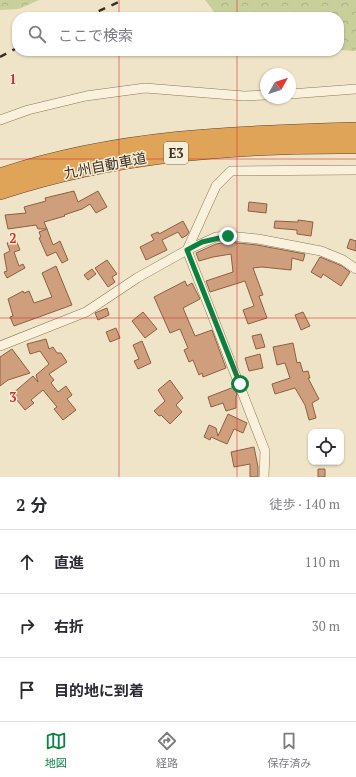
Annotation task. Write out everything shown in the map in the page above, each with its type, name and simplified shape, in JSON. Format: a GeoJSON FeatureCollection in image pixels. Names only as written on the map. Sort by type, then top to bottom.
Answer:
{"type":"FeatureCollection","features":[{"type":"Feature","properties":{"kind":"highway","name":"九州自動車道"},"geometry":{"type":"LineString","coordinates":[[0,177],[93,152],[158,142],[230,135],[356,131]]}},
{"type":"Feature","properties":{"kind":"highway","name":"九州自動車道"},"geometry":{"type":"LineString","coordinates":[[0,190],[90,167],[159,155],[233,148],[356,145]]}},
{"type":"Feature","properties":{"kind":"street"},"geometry":{"type":"LineString","coordinates":[[0,120],[28,110],[86,96],[145,88],[244,96],[260,95]]}},
{"type":"Feature","properties":{"kind":"street"},"geometry":{"type":"LineString","coordinates":[[296,94],[356,89]]}},
{"type":"Feature","properties":{"kind":"street"},"geometry":{"type":"LineString","coordinates":[[264,477],[265,451],[187,250],[216,186],[232,171],[356,170]]}},
{"type":"Feature","properties":{"kind":"street"},"geometry":{"type":"LineString","coordinates":[[0,346],[44,327],[86,312],[137,278],[202,242],[216,237],[228,236],[247,238],[321,251],[344,260],[356,269]]}},
{"type":"Feature","properties":{"kind":"green space"},"geometry":{"type":"Polygon","coordinates":[[[0,0],[39,0],[19,9],[0,10],[0,0]]]}},
{"type":"Feature","properties":{"kind":"green space"},"geometry":{"type":"Polygon","coordinates":[[[205,0],[356,0],[356,51],[344,50],[344,12],[214,12],[205,0]]]}},
{"type":"Feature","properties":{"kind":"building"},"geometry":{"type":"Polygon","coordinates":[[[74,191],[78,202],[98,191],[107,207],[96,213],[90,204],[82,209],[64,215],[65,216],[44,222],[47,229],[38,229],[36,225],[8,229],[5,215],[26,213],[24,207],[46,201],[45,198],[74,191]]]}},
{"type":"Feature","properties":{"kind":"building"},"geometry":{"type":"Polygon","coordinates":[[[249,202],[267,204],[266,213],[248,211],[249,202]]]}},
{"type":"Feature","properties":{"kind":"building"},"geometry":{"type":"Polygon","coordinates":[[[298,220],[313,222],[311,236],[297,234],[297,230],[274,228],[275,221],[298,222],[298,220]]]}},
{"type":"Feature","properties":{"kind":"building"},"geometry":{"type":"Polygon","coordinates":[[[183,221],[189,232],[187,235],[182,238],[178,232],[162,240],[167,250],[146,260],[140,247],[154,240],[151,235],[158,232],[159,234],[183,221]]]}},
{"type":"Feature","properties":{"kind":"building"},"geometry":{"type":"Polygon","coordinates":[[[47,229],[53,245],[60,241],[68,260],[62,263],[56,252],[47,256],[39,238],[41,237],[39,232],[47,229]]]}},
{"type":"Feature","properties":{"kind":"building"},"geometry":{"type":"Polygon","coordinates":[[[350,239],[356,241],[356,251],[347,248],[350,239]]]}},
{"type":"Feature","properties":{"kind":"building"},"geometry":{"type":"Polygon","coordinates":[[[16,240],[20,250],[14,252],[19,266],[23,264],[25,268],[7,278],[4,272],[7,271],[4,254],[10,251],[7,243],[16,240]]]}},
{"type":"Feature","properties":{"kind":"building"},"geometry":{"type":"Polygon","coordinates":[[[228,242],[257,245],[305,254],[303,261],[292,258],[291,270],[262,267],[253,268],[263,295],[259,296],[267,318],[248,324],[243,310],[254,306],[245,281],[210,292],[206,281],[233,272],[231,254],[199,261],[196,253],[216,244],[228,242]]]}},
{"type":"Feature","properties":{"kind":"building"},"geometry":{"type":"Polygon","coordinates":[[[320,257],[342,266],[350,272],[341,286],[323,274],[321,278],[311,272],[320,257]]]}},
{"type":"Feature","properties":{"kind":"building"},"geometry":{"type":"Polygon","coordinates":[[[107,260],[117,274],[112,277],[115,282],[108,287],[95,268],[107,260]]]}},
{"type":"Feature","properties":{"kind":"building"},"geometry":{"type":"Polygon","coordinates":[[[56,266],[72,305],[14,326],[10,317],[13,316],[8,299],[23,291],[24,293],[29,291],[34,303],[52,297],[42,273],[56,266]]]}},
{"type":"Feature","properties":{"kind":"building"},"geometry":{"type":"Polygon","coordinates":[[[92,269],[96,274],[88,280],[84,275],[92,269]]]}},
{"type":"Feature","properties":{"kind":"building"},"geometry":{"type":"Polygon","coordinates":[[[185,281],[187,286],[192,283],[200,299],[183,308],[195,336],[212,330],[226,368],[203,377],[202,373],[199,375],[193,360],[189,362],[184,350],[188,348],[180,329],[170,333],[154,297],[185,281]]]}},
{"type":"Feature","properties":{"kind":"building"},"geometry":{"type":"Polygon","coordinates":[[[107,308],[109,315],[98,320],[95,313],[107,308]]]}},
{"type":"Feature","properties":{"kind":"building"},"geometry":{"type":"Polygon","coordinates":[[[143,312],[157,329],[145,338],[132,321],[143,312]]]}},
{"type":"Feature","properties":{"kind":"building"},"geometry":{"type":"Polygon","coordinates":[[[303,312],[310,326],[301,330],[295,315],[303,312]]]}},
{"type":"Feature","properties":{"kind":"building"},"geometry":{"type":"Polygon","coordinates":[[[116,328],[120,338],[110,342],[106,332],[116,328]]]}},
{"type":"Feature","properties":{"kind":"building"},"geometry":{"type":"Polygon","coordinates":[[[261,334],[265,347],[256,349],[252,336],[261,334]]]}},
{"type":"Feature","properties":{"kind":"building"},"geometry":{"type":"Polygon","coordinates":[[[46,339],[49,349],[53,347],[57,353],[61,353],[67,362],[49,374],[54,380],[51,383],[58,392],[66,386],[72,395],[67,399],[76,410],[63,420],[54,409],[57,407],[43,390],[31,400],[34,403],[25,410],[12,394],[33,376],[38,382],[36,375],[49,364],[40,351],[30,354],[27,344],[46,339]]]}},
{"type":"Feature","properties":{"kind":"building"},"geometry":{"type":"Polygon","coordinates":[[[142,341],[151,363],[138,369],[134,361],[139,359],[133,345],[142,341]]]}},
{"type":"Feature","properties":{"kind":"building"},"geometry":{"type":"Polygon","coordinates":[[[293,343],[297,363],[300,362],[303,372],[308,371],[310,378],[308,378],[319,399],[312,403],[316,418],[309,420],[305,405],[295,388],[275,394],[272,384],[290,378],[285,363],[277,365],[273,347],[293,343]]]}},
{"type":"Feature","properties":{"kind":"building"},"geometry":{"type":"Polygon","coordinates":[[[12,349],[30,373],[8,380],[0,386],[0,357],[12,349]]]}},
{"type":"Feature","properties":{"kind":"building"},"geometry":{"type":"Polygon","coordinates":[[[260,354],[263,368],[249,371],[245,358],[260,354]]]}},
{"type":"Feature","properties":{"kind":"building"},"geometry":{"type":"Polygon","coordinates":[[[170,380],[183,398],[176,405],[182,412],[170,424],[161,415],[159,416],[154,411],[165,401],[158,390],[170,380]]]}},
{"type":"Feature","properties":{"kind":"building"},"geometry":{"type":"Polygon","coordinates":[[[234,387],[237,395],[236,408],[226,411],[223,403],[211,407],[208,397],[234,387]]]}},
{"type":"Feature","properties":{"kind":"building"},"geometry":{"type":"Polygon","coordinates":[[[228,414],[247,423],[243,433],[234,429],[227,444],[211,437],[210,440],[204,437],[209,425],[216,428],[218,436],[228,414]]]}},
{"type":"Feature","properties":{"kind":"building"},"geometry":{"type":"Polygon","coordinates":[[[254,447],[258,467],[258,477],[250,477],[250,464],[234,467],[231,452],[254,447]]]}},
{"type":"Feature","properties":{"kind":"building"},"geometry":{"type":"Polygon","coordinates":[[[318,469],[325,469],[325,477],[318,477],[318,469]]]}},
{"type":"Feature","properties":{"kind":"railway"},"geometry":{"type":"LineString","coordinates":[[97,12],[123,0]]}},
{"type":"Feature","properties":{"kind":"railway"},"geometry":{"type":"LineString","coordinates":[[0,57],[12,51]]}},
{"type":"Feature","properties":{"kind":"route"},"geometry":{"type":"LineString","coordinates":[[228,236],[216,237],[187,250],[192,266],[240,384]]}}]}
